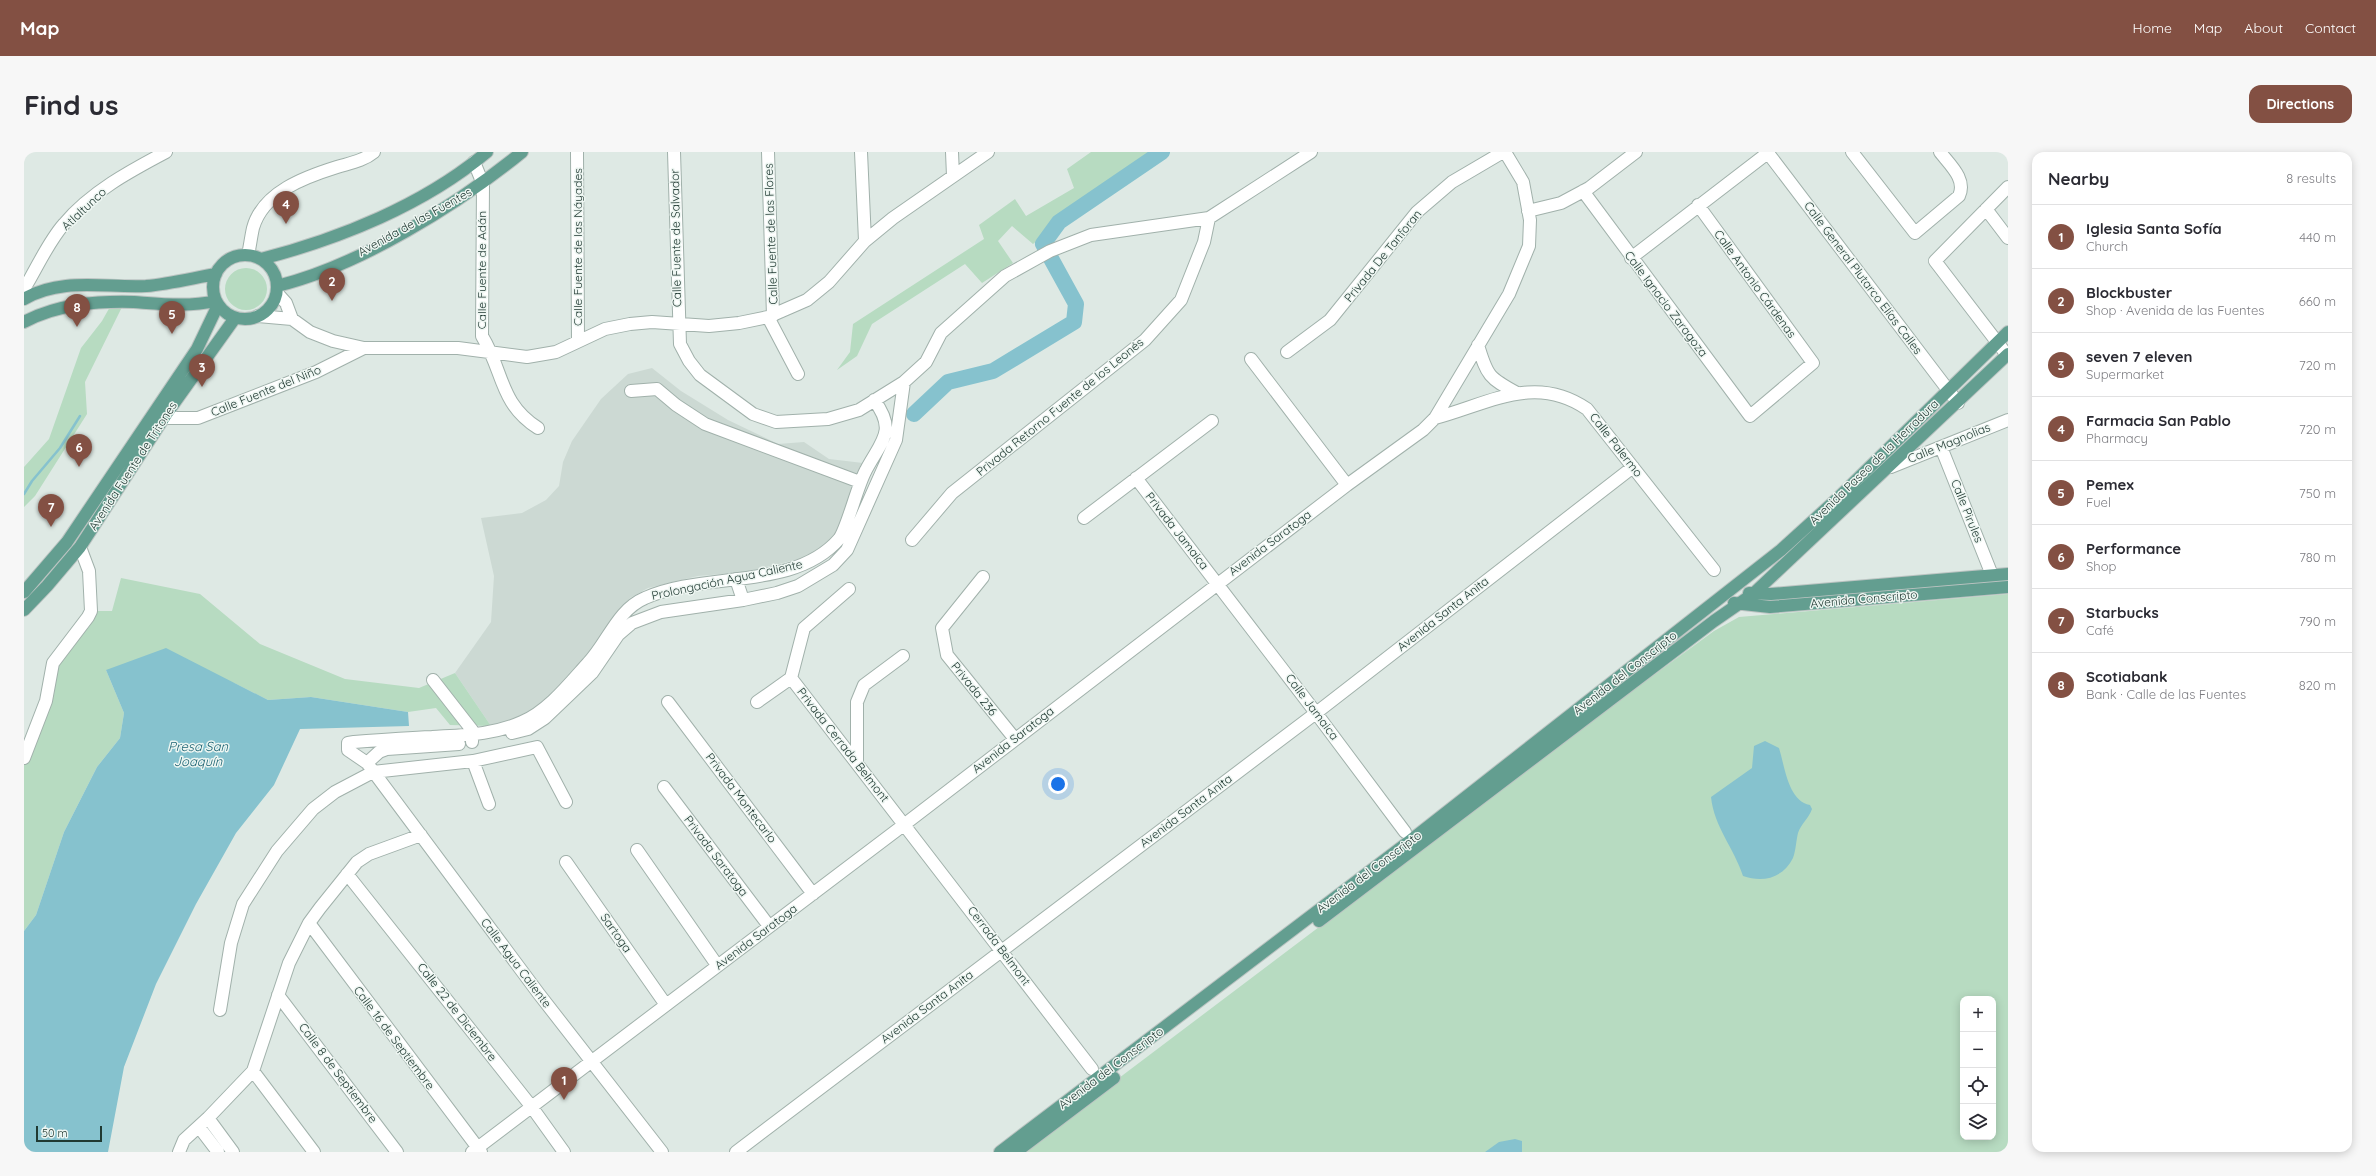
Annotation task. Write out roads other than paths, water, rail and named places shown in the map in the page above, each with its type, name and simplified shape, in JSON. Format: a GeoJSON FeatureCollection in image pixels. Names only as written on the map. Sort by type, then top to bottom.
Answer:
{"type":"FeatureCollection","features":[{"type":"Feature","properties":{"kind":"main road","name":"Avenida de las Fuentes"},"geometry":{"type":"LineString","coordinates":[[261,259],[318,242],[393,210],[430,191],[487,152]]}},
{"type":"Feature","properties":{"kind":"main road","name":"Avenida de las Fuentes"},"geometry":{"type":"LineString","coordinates":[[277,289],[307,278],[386,241],[483,184],[522,152]]}},
{"type":"Feature","properties":{"kind":"main road"},"geometry":{"type":"LineString","coordinates":[[248,255],[261,259],[274,273],[277,289],[270,307],[258,316],[247,319],[235,318],[217,303],[213,288],[216,274],[223,265],[232,258],[248,255]]}},
{"type":"Feature","properties":{"kind":"main road"},"geometry":{"type":"LineString","coordinates":[[24,299],[38,291],[58,286],[147,286],[216,274]]}},
{"type":"Feature","properties":{"kind":"main road"},"geometry":{"type":"LineString","coordinates":[[24,322],[38,315],[80,304],[133,302],[186,305],[217,303]]}},
{"type":"Feature","properties":{"kind":"main road","name":"Avenida Fuente de Tritones"},"geometry":{"type":"LineString","coordinates":[[24,592],[68,542],[197,349],[217,303]]}},
{"type":"Feature","properties":{"kind":"main road","name":"Avenida Fuente de Tritones"},"geometry":{"type":"LineString","coordinates":[[24,610],[47,586],[80,547],[163,418],[235,318]]}},
{"type":"Feature","properties":{"kind":"main road","name":"Avenida Paseo de la Herradura"},"geometry":{"type":"LineString","coordinates":[[1735,587],[1781,550],[1836,500],[2008,332]]}},
{"type":"Feature","properties":{"kind":"main road","name":"Avenida Paseo de la Herradura"},"geometry":{"type":"LineString","coordinates":[[1753,594],[1891,467],[2008,355]]}},
{"type":"Feature","properties":{"kind":"main road","name":"Avenida Conscripto"},"geometry":{"type":"LineString","coordinates":[[1735,587],[1753,594],[2008,574]]}},
{"type":"Feature","properties":{"kind":"main road","name":"Avenida Conscripto"},"geometry":{"type":"LineString","coordinates":[[1722,597],[1738,605],[1770,607],[2008,586]]}},
{"type":"Feature","properties":{"kind":"main road","name":"Avenida del Conscripto"},"geometry":{"type":"LineString","coordinates":[[1000,1152],[1411,840],[1735,587]]}},
{"type":"Feature","properties":{"kind":"main road","name":"Avenida del Conscripto"},"geometry":{"type":"LineString","coordinates":[[1016,1152],[1702,630],[1753,594]]}},
{"type":"Feature","properties":{"kind":"street","name":"Atlaltunco"},"geometry":{"type":"LineString","coordinates":[[24,289],[64,224],[93,197],[125,174],[166,152]]}},
{"type":"Feature","properties":{"kind":"street"},"geometry":{"type":"LineString","coordinates":[[248,255],[253,228],[258,215],[266,204],[281,191],[310,176],[355,162],[374,152]]}},
{"type":"Feature","properties":{"kind":"street","name":"Calle Fuente de las Náyades"},"geometry":{"type":"LineString","coordinates":[[577,152],[578,342]]}},
{"type":"Feature","properties":{"kind":"street","name":"Calle Fuente de Salvador"},"geometry":{"type":"LineString","coordinates":[[674,152],[678,324],[680,344],[689,361],[700,375],[753,414],[776,422],[828,419],[859,410],[904,382],[926,362],[941,333],[1004,276],[1047,253],[1091,235],[1209,218]]}},
{"type":"Feature","properties":{"kind":"street","name":"Calle Fuente de las Flores"},"geometry":{"type":"LineString","coordinates":[[768,152],[771,316]]}},
{"type":"Feature","properties":{"kind":"street"},"geometry":{"type":"LineString","coordinates":[[861,152],[864,241]]}},
{"type":"Feature","properties":{"kind":"street"},"geometry":{"type":"LineString","coordinates":[[952,152],[953,176]]}},
{"type":"Feature","properties":{"kind":"street"},"geometry":{"type":"LineString","coordinates":[[258,316],[292,319],[310,332],[333,341],[364,348],[428,347],[492,352],[527,357],[556,352],[605,329],[630,324],[678,324],[709,326],[739,324],[771,316],[807,300],[829,282],[864,241],[988,152]]}},
{"type":"Feature","properties":{"kind":"street"},"geometry":{"type":"LineString","coordinates":[[1209,218],[1312,152]]}},
{"type":"Feature","properties":{"kind":"street"},"geometry":{"type":"LineString","coordinates":[[1435,418],[1498,314],[1520,271],[1528,246],[1528,211],[1523,182],[1504,152]]}},
{"type":"Feature","properties":{"kind":"street","name":"Privada De Tanforan"},"geometry":{"type":"LineString","coordinates":[[1287,352],[1330,320],[1417,212],[1452,182],[1504,152]]}},
{"type":"Feature","properties":{"kind":"street"},"geometry":{"type":"LineString","coordinates":[[1528,211],[1561,203],[1583,191],[1636,152]]}},
{"type":"Feature","properties":{"kind":"street"},"geometry":{"type":"LineString","coordinates":[[1631,258],[1698,205],[1769,152]]}},
{"type":"Feature","properties":{"kind":"street","name":"Calle General Plutarco Elías Calles"},"geometry":{"type":"LineString","coordinates":[[1769,152],[1958,403]]}},
{"type":"Feature","properties":{"kind":"street"},"geometry":{"type":"LineString","coordinates":[[1852,152],[1915,234],[1959,196],[1962,189],[1960,178],[1940,152]]}},
{"type":"Feature","properties":{"kind":"street","name":"Calle Fuente de Adán"},"geometry":{"type":"LineString","coordinates":[[474,162],[483,184],[482,336],[492,352],[500,381],[510,403],[524,419],[538,428]]}},
{"type":"Feature","properties":{"kind":"street"},"geometry":{"type":"LineString","coordinates":[[2008,187],[1935,261],[1997,343],[2008,355]]}},
{"type":"Feature","properties":{"kind":"street","name":"Calle Ignacio Zaragoza"},"geometry":{"type":"LineString","coordinates":[[1583,191],[1631,258],[1750,416]]}},
{"type":"Feature","properties":{"kind":"street","name":"Calle Antonio Cárdenas"},"geometry":{"type":"LineString","coordinates":[[1698,205],[1813,362],[1750,416]]}},
{"type":"Feature","properties":{"kind":"street"},"geometry":{"type":"LineString","coordinates":[[1986,209],[2008,238]]}},
{"type":"Feature","properties":{"kind":"street","name":"Privada Retorno Fuente de los Leonés"},"geometry":{"type":"LineString","coordinates":[[912,540],[952,492],[1145,340],[1181,300],[1204,242],[1209,218]]}},
{"type":"Feature","properties":{"kind":"street"},"geometry":{"type":"LineString","coordinates":[[277,289],[286,303],[292,319]]}},
{"type":"Feature","properties":{"kind":"street"},"geometry":{"type":"LineString","coordinates":[[771,316],[798,374]]}},
{"type":"Feature","properties":{"kind":"street"},"geometry":{"type":"LineString","coordinates":[[1478,345],[1487,372],[1494,381],[1517,393]]}},
{"type":"Feature","properties":{"kind":"street","name":"Calle Fuente del Niño"},"geometry":{"type":"LineString","coordinates":[[163,418],[198,418],[316,372],[364,348]]}},
{"type":"Feature","properties":{"kind":"street"},"geometry":{"type":"LineString","coordinates":[[1251,359],[1347,485]]}},
{"type":"Feature","properties":{"kind":"street","name":"Prolongación Agua Caliente"},"geometry":{"type":"LineString","coordinates":[[874,400],[884,413],[887,426],[885,434],[860,482],[840,538],[819,557],[797,566],[736,579],[671,590],[646,597],[630,607],[590,662],[541,710],[522,722],[472,740],[395,739],[348,743],[348,750],[370,767],[379,752],[387,749],[472,740],[528,729],[545,718],[592,673],[618,635],[632,623],[661,612],[743,600],[798,586],[833,565],[847,550],[868,506],[896,440],[904,382]]}},
{"type":"Feature","properties":{"kind":"street"},"geometry":{"type":"LineString","coordinates":[[631,391],[657,389],[676,405],[705,424],[860,482]]}},
{"type":"Feature","properties":{"kind":"street","name":"Calle Palermo"},"geometry":{"type":"LineString","coordinates":[[1435,418],[1517,393],[1535,391],[1556,393],[1573,399],[1587,409],[1714,570]]}},
{"type":"Feature","properties":{"kind":"street","name":"Avenida Saratoga"},"geometry":{"type":"LineString","coordinates":[[477,1151],[530,1106],[666,1005],[768,926],[814,894],[1217,583],[1347,485],[1424,430],[1435,418]]}},
{"type":"Feature","properties":{"kind":"street","name":"Calle Magnolias"},"geometry":{"type":"LineString","coordinates":[[1891,467],[2008,420]]}},
{"type":"Feature","properties":{"kind":"street"},"geometry":{"type":"LineString","coordinates":[[1084,518],[1212,421]]}},
{"type":"Feature","properties":{"kind":"street","name":"Calle Pirules"},"geometry":{"type":"LineString","coordinates":[[1941,447],[1992,575]]}},
{"type":"Feature","properties":{"kind":"street","name":"Avenida Santa Anita"},"geometry":{"type":"LineString","coordinates":[[736,1152],[1316,713],[1633,467]]}},
{"type":"Feature","properties":{"kind":"street","name":"Privada Jamaica"},"geometry":{"type":"LineString","coordinates":[[1136,478],[1217,583]]}},
{"type":"Feature","properties":{"kind":"street"},"geometry":{"type":"LineString","coordinates":[[853,500],[868,506]]}},
{"type":"Feature","properties":{"kind":"street"},"geometry":{"type":"LineString","coordinates":[[24,758],[46,701],[53,663],[88,617],[90,611],[89,571],[80,547]]}},
{"type":"Feature","properties":{"kind":"street","name":"Privada 236"},"geometry":{"type":"LineString","coordinates":[[983,577],[942,628],[947,655],[1015,739]]}},
{"type":"Feature","properties":{"kind":"street"},"geometry":{"type":"LineString","coordinates":[[736,579],[743,600]]}},
{"type":"Feature","properties":{"kind":"street","name":"Calle Jamaica"},"geometry":{"type":"LineString","coordinates":[[1217,583],[1405,832]]}},
{"type":"Feature","properties":{"kind":"street","name":"Privada Cerrada Belmont"},"geometry":{"type":"LineString","coordinates":[[849,589],[804,628],[791,678],[905,824]]}},
{"type":"Feature","properties":{"kind":"street"},"geometry":{"type":"LineString","coordinates":[[857,763],[857,702],[864,685],[903,656]]}},
{"type":"Feature","properties":{"kind":"street"},"geometry":{"type":"LineString","coordinates":[[757,702],[791,678]]}},
{"type":"Feature","properties":{"kind":"street"},"geometry":{"type":"LineString","coordinates":[[433,680],[472,730],[472,740]]}},
{"type":"Feature","properties":{"kind":"street","name":"Privada Montecarlo"},"geometry":{"type":"LineString","coordinates":[[668,702],[814,894]]}},
{"type":"Feature","properties":{"kind":"street"},"geometry":{"type":"LineString","coordinates":[[220,1010],[237,921],[244,904],[269,864],[301,821],[313,809],[370,767],[473,762],[537,747],[566,802]]}},
{"type":"Feature","properties":{"kind":"street"},"geometry":{"type":"LineString","coordinates":[[473,762],[489,804]]}},
{"type":"Feature","properties":{"kind":"street","name":"Calle Agua Caliente"},"geometry":{"type":"LineString","coordinates":[[370,767],[591,1061],[662,1152]]}},
{"type":"Feature","properties":{"kind":"street","name":"Privada Saratoga"},"geometry":{"type":"LineString","coordinates":[[664,787],[768,926]]}},
{"type":"Feature","properties":{"kind":"street","name":"Cerrada Belmont"},"geometry":{"type":"LineString","coordinates":[[905,824],[1092,1069]]}},
{"type":"Feature","properties":{"kind":"street"},"geometry":{"type":"LineString","coordinates":[[179,1152],[184,1140],[208,1118],[253,1071],[289,963],[309,923],[357,862],[369,854],[421,836]]}},
{"type":"Feature","properties":{"kind":"street"},"geometry":{"type":"LineString","coordinates":[[638,850],[717,965]]}},
{"type":"Feature","properties":{"kind":"street","name":"Sartoga"},"geometry":{"type":"LineString","coordinates":[[566,862],[666,1005]]}},
{"type":"Feature","properties":{"kind":"street","name":"Calle 22 de Diciembre"},"geometry":{"type":"LineString","coordinates":[[348,874],[530,1106],[564,1152]]}},
{"type":"Feature","properties":{"kind":"street","name":"Calle 16 de Septiembre"},"geometry":{"type":"LineString","coordinates":[[309,923],[477,1151]]}},
{"type":"Feature","properties":{"kind":"street","name":"Calle 8 de Septiembre"},"geometry":{"type":"LineString","coordinates":[[278,994],[397,1152]]}},
{"type":"Feature","properties":{"kind":"street"},"geometry":{"type":"LineString","coordinates":[[253,1071],[314,1152]]}},
{"type":"Feature","properties":{"kind":"street"},"geometry":{"type":"LineString","coordinates":[[208,1118],[233,1152]]}},
{"type":"Feature","properties":{"kind":"street"},"geometry":{"type":"LineString","coordinates":[[199,1127],[218,1152]]}},
{"type":"Feature","properties":{"kind":"water","name":"Presa San Joaquín"},"geometry":{"type":"Polygon","coordinates":[[[166,648],[268,700],[311,697],[408,712],[409,726],[300,729],[274,785],[236,833],[196,904],[156,984],[124,1067],[108,1152],[24,1152],[24,931],[36,915],[64,832],[97,767],[120,738],[124,713],[106,670],[166,648]]]}},
{"type":"Feature","properties":{"kind":"water"},"geometry":{"type":"Polygon","coordinates":[[[1765,741],[1779,748],[1788,782],[1792,790],[1797,797],[1810,805],[1812,809],[1799,830],[1794,855],[1789,865],[1784,870],[1772,877],[1758,879],[1743,876],[1735,856],[1720,828],[1711,797],[1752,768],[1754,746],[1765,741]]]}},
{"type":"Feature","properties":{"kind":"water"},"geometry":{"type":"Polygon","coordinates":[[[1515,1139],[1522,1141],[1522,1152],[1485,1152],[1499,1142],[1515,1139]]]}},
{"type":"Feature","properties":{"kind":"waterway"},"geometry":{"type":"LineString","coordinates":[[914,414],[948,382],[993,371],[1074,322],[1076,304],[1043,244],[1059,222],[1162,152]]}},
{"type":"Feature","properties":{"kind":"waterway"},"geometry":{"type":"LineString","coordinates":[[24,494],[32,481],[60,448],[80,416]]}},
{"type":"Feature","properties":{"kind":"place","name":"Farmacia San Pablo"},"geometry":{"type":"Point","coordinates":[286,224]}},
{"type":"Feature","properties":{"kind":"place","name":"Blockbuster"},"geometry":{"type":"Point","coordinates":[332,301]}},
{"type":"Feature","properties":{"kind":"place","name":"Scotiabank"},"geometry":{"type":"Point","coordinates":[77,327]}},
{"type":"Feature","properties":{"kind":"place","name":"Pemex"},"geometry":{"type":"Point","coordinates":[172,334]}},
{"type":"Feature","properties":{"kind":"place","name":"seven 7 eleven"},"geometry":{"type":"Point","coordinates":[202,387]}},
{"type":"Feature","properties":{"kind":"place","name":"Performance"},"geometry":{"type":"Point","coordinates":[79,467]}},
{"type":"Feature","properties":{"kind":"place","name":"Starbucks"},"geometry":{"type":"Point","coordinates":[51,527]}},
{"type":"Feature","properties":{"kind":"place","name":"Iglesia Santa Sofía"},"geometry":{"type":"Point","coordinates":[564,1100]}}]}
